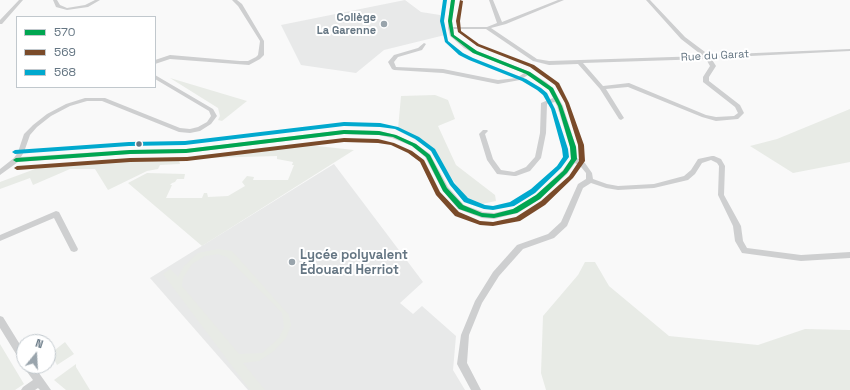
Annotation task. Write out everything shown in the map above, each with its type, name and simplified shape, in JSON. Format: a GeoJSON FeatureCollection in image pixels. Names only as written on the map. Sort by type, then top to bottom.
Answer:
{"type":"FeatureCollection","features":[{"type":"Feature","properties":{"kind":"street"},"geometry":{"type":"LineString","coordinates":[[0,23],[21,0]]}},
{"type":"Feature","properties":{"kind":"street"},"geometry":{"type":"LineString","coordinates":[[55,0],[58,6],[67,9],[86,6],[98,0]]}},
{"type":"Feature","properties":{"kind":"street"},"geometry":{"type":"LineString","coordinates":[[156,62],[170,57],[240,63],[249,62],[262,55],[262,41],[240,5],[234,0]]}},
{"type":"Feature","properties":{"kind":"street"},"geometry":{"type":"LineString","coordinates":[[16,160],[130,152],[186,151],[344,132],[379,133],[394,136],[414,145],[428,156],[445,189],[461,207],[482,215],[494,216],[515,211],[538,197],[565,172],[574,160],[573,147],[557,99],[544,83],[528,73],[466,47],[452,35],[450,28],[453,0]]}},
{"type":"Feature","properties":{"kind":"street"},"geometry":{"type":"LineString","coordinates":[[491,0],[500,24]]}},
{"type":"Feature","properties":{"kind":"street"},"geometry":{"type":"LineString","coordinates":[[450,28],[487,28],[562,0]]}},
{"type":"Feature","properties":{"kind":"street"},"geometry":{"type":"LineString","coordinates":[[602,88],[629,85],[704,116],[716,119],[736,118],[741,112],[738,106],[706,82],[706,77],[712,66],[708,57],[683,38],[648,0]]}},
{"type":"Feature","properties":{"kind":"street","name":"Rue du Garat"},"geometry":{"type":"LineString","coordinates":[[487,28],[535,60],[580,63],[850,50]]}},
{"type":"Feature","properties":{"kind":"street"},"geometry":{"type":"LineString","coordinates":[[424,44],[420,49],[396,56],[391,62],[394,68],[443,71],[498,82],[518,79],[528,73]]}},
{"type":"Feature","properties":{"kind":"street"},"geometry":{"type":"LineString","coordinates":[[580,63],[602,88],[621,118]]}},
{"type":"Feature","properties":{"kind":"street"},"geometry":{"type":"LineString","coordinates":[[0,173],[16,160],[21,152],[26,134],[35,126],[49,115],[68,105],[87,99],[104,100],[179,130],[190,131],[200,129],[209,123],[214,116],[211,110],[156,78]]}},
{"type":"Feature","properties":{"kind":"street"},"geometry":{"type":"LineString","coordinates":[[485,131],[482,134],[490,160],[499,172],[514,174],[528,169],[538,158],[544,133],[544,103],[557,99]]}},
{"type":"Feature","properties":{"kind":"street"},"geometry":{"type":"LineString","coordinates":[[590,180],[606,186],[618,188],[654,186],[686,178],[694,172],[700,161],[712,158],[719,161],[722,166],[721,195],[736,226],[739,241],[745,251],[801,258],[850,255]]}},
{"type":"Feature","properties":{"kind":"street"},"geometry":{"type":"LineString","coordinates":[[574,160],[583,165],[589,173],[590,180]]}},
{"type":"Feature","properties":{"kind":"street"},"geometry":{"type":"LineString","coordinates":[[476,390],[462,364],[465,335],[479,301],[496,274],[520,247],[551,236],[564,224],[580,186],[590,180]]}},
{"type":"Feature","properties":{"kind":"street"},"geometry":{"type":"LineString","coordinates":[[0,238],[56,214],[74,249]]}},
{"type":"Feature","properties":{"kind":"street"},"geometry":{"type":"LineString","coordinates":[[0,320],[16,346]]}},
{"type":"Feature","properties":{"kind":"street"},"geometry":{"type":"LineString","coordinates":[[33,374],[46,390]]}},
{"type":"Feature","properties":{"kind":"street"},"geometry":{"type":"LineString","coordinates":[[26,390],[38,382]]}},
{"type":"Feature","properties":{"kind":"shaded area"},"geometry":{"type":"Polygon","coordinates":[[[405,0],[421,12],[440,15],[445,35],[384,50],[356,73],[301,65],[281,25],[405,0]]]}},
{"type":"Feature","properties":{"kind":"shaded area"},"geometry":{"type":"Polygon","coordinates":[[[170,78],[247,101],[222,121],[218,120],[220,116],[218,108],[170,78]]]}},
{"type":"Feature","properties":{"kind":"shaded area"},"geometry":{"type":"Polygon","coordinates":[[[435,95],[448,100],[455,119],[438,126],[456,165],[495,195],[496,201],[482,204],[464,196],[428,144],[398,129],[401,96],[435,95]]]}},
{"type":"Feature","properties":{"kind":"shaded area"},"geometry":{"type":"Polygon","coordinates":[[[850,109],[850,162],[793,173],[750,146],[777,139],[850,109]]]}},
{"type":"Feature","properties":{"kind":"shaded area"},"geometry":{"type":"Polygon","coordinates":[[[308,145],[354,150],[202,246],[128,183],[147,173],[185,174],[184,179],[177,179],[170,185],[172,185],[166,198],[202,198],[204,193],[207,193],[208,197],[228,196],[245,186],[242,182],[247,176],[254,177],[253,180],[288,180],[294,165],[292,165],[293,162],[277,159],[277,156],[206,158],[192,156],[308,145]]]}},
{"type":"Feature","properties":{"kind":"shaded area"},"geometry":{"type":"Polygon","coordinates":[[[178,157],[180,164],[160,165],[158,169],[147,171],[108,190],[95,169],[70,169],[33,185],[30,178],[0,189],[0,182],[35,169],[62,164],[178,157]]]}},
{"type":"Feature","properties":{"kind":"shaded area","name":"Lycée polyvalent Édouard Herriot"},"geometry":{"type":"Polygon","coordinates":[[[334,164],[423,282],[400,303],[413,314],[422,306],[456,336],[453,370],[465,390],[248,390],[150,278],[334,164]]]}},
{"type":"Feature","properties":{"kind":"shaded area"},"geometry":{"type":"Polygon","coordinates":[[[218,249],[232,251],[289,315],[291,325],[286,338],[274,351],[259,361],[243,363],[265,390],[250,390],[163,274],[170,269],[178,277],[184,266],[198,253],[218,249]],[[218,254],[205,256],[192,264],[183,278],[182,286],[239,354],[262,353],[279,338],[284,327],[282,313],[227,257],[218,254]]]}},
{"type":"Feature","properties":{"kind":"shaded area"},"geometry":{"type":"Polygon","coordinates":[[[585,262],[595,262],[609,286],[669,336],[758,345],[805,329],[850,330],[850,390],[546,390],[541,373],[543,316],[578,275],[585,262]]]}},
{"type":"Feature","properties":{"kind":"shaded area"},"geometry":{"type":"Polygon","coordinates":[[[65,342],[74,354],[57,365],[56,349],[65,342]]]}},
{"type":"Feature","properties":{"kind":"shaded area"},"geometry":{"type":"Polygon","coordinates":[[[0,344],[16,371],[16,374],[18,374],[24,384],[15,390],[0,390],[0,344]]]}},
{"type":"Feature","properties":{"kind":"shaded area"},"geometry":{"type":"Polygon","coordinates":[[[76,364],[76,367],[90,390],[66,390],[54,380],[76,364]]]}},
{"type":"Feature","properties":{"kind":"transit line","name":"568"},"geometry":{"type":"LineString","coordinates":[[15,152],[129,144],[185,143],[344,124],[380,125],[396,128],[417,138],[433,150],[452,184],[466,200],[484,207],[493,208],[512,204],[533,191],[559,167],[566,157],[553,109],[545,94],[539,89],[524,80],[461,54],[446,41],[442,21],[445,0]]}},
{"type":"Feature","properties":{"kind":"transit line","name":"570"},"geometry":{"type":"LineString","coordinates":[[16,160],[130,152],[186,151],[344,132],[379,133],[394,136],[414,145],[428,156],[445,189],[461,207],[482,215],[494,216],[515,211],[538,197],[565,172],[574,159],[573,147],[560,106],[551,89],[528,73],[475,52],[452,35],[450,21],[453,0]]}},
{"type":"Feature","properties":{"kind":"transit line","name":"569"},"geometry":{"type":"LineString","coordinates":[[17,168],[130,160],[187,159],[344,140],[378,141],[392,144],[410,152],[422,161],[438,193],[457,214],[480,223],[493,224],[518,219],[543,203],[571,177],[582,161],[581,145],[567,103],[557,84],[532,66],[478,45],[459,31],[458,21],[461,1]]}},
{"type":"Feature","properties":{"kind":"place","name":"Collège La Garenne"},"geometry":{"type":"Point","coordinates":[384,24]}},
{"type":"Feature","properties":{"kind":"place","name":"Lycée polyvalent Édouard Herriot"},"geometry":{"type":"Point","coordinates":[292,262]}}]}
